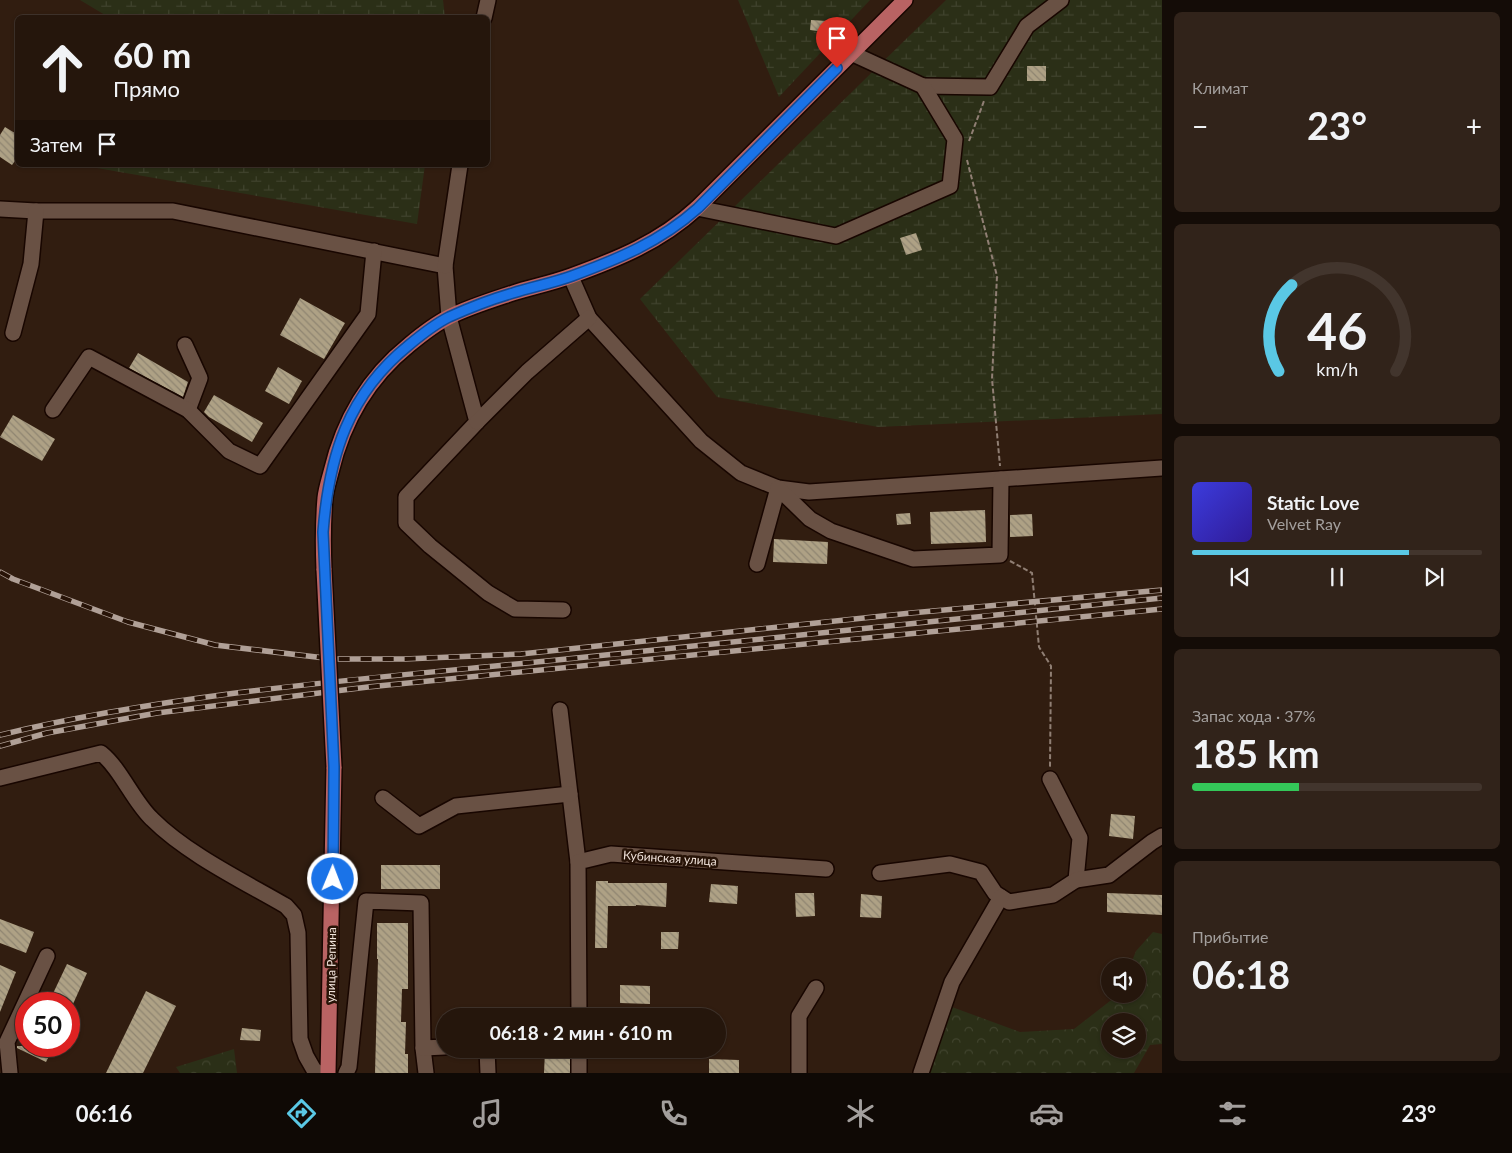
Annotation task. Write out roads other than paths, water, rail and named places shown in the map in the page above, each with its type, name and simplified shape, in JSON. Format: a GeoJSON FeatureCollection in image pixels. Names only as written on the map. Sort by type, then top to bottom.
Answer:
{"type":"FeatureCollection","features":[{"type":"Feature","properties":{"kind":"main road","name":"улица Репина"},"geometry":{"type":"LineString","coordinates":[[328,1073],[331,1010],[334,767],[323,532],[326,496],[334,458],[346,426],[361,396],[380,372],[399,353],[449,317],[512,293],[571,276],[650,244],[681,223],[905,0]]}},
{"type":"Feature","properties":{"kind":"street"},"geometry":{"type":"LineString","coordinates":[[485,15],[488,0]]}},
{"type":"Feature","properties":{"kind":"street"},"geometry":{"type":"LineString","coordinates":[[851,53],[923,86],[990,87],[1027,26],[1061,0]]}},
{"type":"Feature","properties":{"kind":"street"},"geometry":{"type":"LineString","coordinates":[[698,208],[836,236],[950,186],[955,139],[923,86]]}},
{"type":"Feature","properties":{"kind":"street"},"geometry":{"type":"LineString","coordinates":[[460,167],[445,266],[449,317],[477,422]]}},
{"type":"Feature","properties":{"kind":"street"},"geometry":{"type":"LineString","coordinates":[[0,209],[36,211],[173,211],[445,266]]}},
{"type":"Feature","properties":{"kind":"street"},"geometry":{"type":"LineString","coordinates":[[13,333],[31,264],[36,211]]}},
{"type":"Feature","properties":{"kind":"street"},"geometry":{"type":"LineString","coordinates":[[53,410],[89,357],[188,410],[229,451],[260,466],[368,314],[374,251]]}},
{"type":"Feature","properties":{"kind":"street"},"geometry":{"type":"LineString","coordinates":[[571,276],[589,318],[701,441],[741,473],[778,488],[809,492],[1162,468]]}},
{"type":"Feature","properties":{"kind":"street"},"geometry":{"type":"LineString","coordinates":[[563,610],[515,609],[488,593],[430,546],[406,523],[406,497],[527,372],[589,318]]}},
{"type":"Feature","properties":{"kind":"street"},"geometry":{"type":"LineString","coordinates":[[185,345],[200,378],[188,410]]}},
{"type":"Feature","properties":{"kind":"street"},"geometry":{"type":"LineString","coordinates":[[778,488],[810,518],[832,531],[913,560],[1000,555],[1001,478]]}},
{"type":"Feature","properties":{"kind":"street"},"geometry":{"type":"LineString","coordinates":[[757,564],[778,488]]}},
{"type":"Feature","properties":{"kind":"street"},"geometry":{"type":"LineString","coordinates":[[560,710],[578,862],[579,1008]]}},
{"type":"Feature","properties":{"kind":"street"},"geometry":{"type":"LineString","coordinates":[[0,778],[101,753],[110,760],[125,785],[151,819],[185,847],[286,906],[294,916],[298,933],[300,1039],[306,1056],[314,1070],[319,1073]]}},
{"type":"Feature","properties":{"kind":"street"},"geometry":{"type":"LineString","coordinates":[[1050,779],[1080,838],[1076,880]]}},
{"type":"Feature","properties":{"kind":"street"},"geometry":{"type":"LineString","coordinates":[[383,798],[418,826],[456,806],[570,794]]}},
{"type":"Feature","properties":{"kind":"street"},"geometry":{"type":"LineString","coordinates":[[880,873],[950,864],[980,872],[995,893],[1009,902],[1053,895],[1076,880],[1109,875],[1162,836]]}},
{"type":"Feature","properties":{"kind":"street","name":"Кубинская улица"},"geometry":{"type":"LineString","coordinates":[[578,862],[611,854],[826,869]]}},
{"type":"Feature","properties":{"kind":"street"},"geometry":{"type":"LineString","coordinates":[[922,1073],[952,982],[1001,897]]}},
{"type":"Feature","properties":{"kind":"street"},"geometry":{"type":"LineString","coordinates":[[346,1073],[349,1067],[366,901],[421,903],[423,1048],[426,1073]]}},
{"type":"Feature","properties":{"kind":"street"},"geometry":{"type":"LineString","coordinates":[[10,1073],[7,1042],[47,956]]}},
{"type":"Feature","properties":{"kind":"street"},"geometry":{"type":"LineString","coordinates":[[799,1073],[799,1016],[816,988]]}},
{"type":"Feature","properties":{"kind":"street"},"geometry":{"type":"LineString","coordinates":[[423,1048],[436,1047]]}},
{"type":"Feature","properties":{"kind":"street"},"geometry":{"type":"LineString","coordinates":[[487,1058],[488,1073]]}},
{"type":"Feature","properties":{"kind":"street"},"geometry":{"type":"LineString","coordinates":[[579,1058],[580,1073]]}},
{"type":"Feature","properties":{"kind":"railway"},"geometry":{"type":"LineString","coordinates":[[0,572],[13,579],[128,622],[215,645],[333,659],[405,659],[521,654],[911,613],[1162,590]]}},
{"type":"Feature","properties":{"kind":"railway"},"geometry":{"type":"LineString","coordinates":[[0,735],[67,720],[203,697],[341,681],[1162,598]]}},
{"type":"Feature","properties":{"kind":"railway"},"geometry":{"type":"LineString","coordinates":[[0,746],[47,733],[157,713],[368,687],[1162,609]]}}]}
